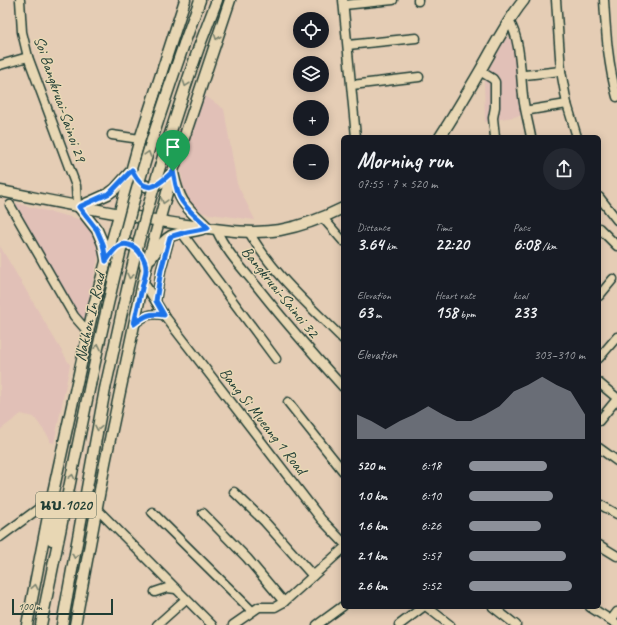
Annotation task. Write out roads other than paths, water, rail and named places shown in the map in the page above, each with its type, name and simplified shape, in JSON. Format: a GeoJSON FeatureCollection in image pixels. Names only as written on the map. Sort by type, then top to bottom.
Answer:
{"type":"FeatureCollection","features":[{"type":"Feature","properties":{"kind":"main road","name":"Nakhon In Road"},"geometry":{"type":"LineString","coordinates":[[27,625],[56,476],[94,305],[140,139],[185,0]]}},
{"type":"Feature","properties":{"kind":"main road","name":"Nakhon In Road"},"geometry":{"type":"LineString","coordinates":[[42,625],[51,574],[111,289],[133,202],[158,119],[200,0]]}},
{"type":"Feature","properties":{"kind":"main road","name":"Nakhon In Road"},"geometry":{"type":"LineString","coordinates":[[62,625],[105,389],[130,278],[165,148],[199,47],[218,0]]}},
{"type":"Feature","properties":{"kind":"main road","name":"นบ.1020"},"geometry":{"type":"LineString","coordinates":[[76,624],[124,368],[143,281],[173,171],[230,0]]}},
{"type":"Feature","properties":{"kind":"main road"},"geometry":{"type":"LineString","coordinates":[[441,135],[509,21],[524,0]]}},
{"type":"Feature","properties":{"kind":"main road"},"geometry":{"type":"LineString","coordinates":[[78,207],[110,193],[132,170],[138,181],[142,185],[148,187],[154,187],[160,184],[173,171]]}},
{"type":"Feature","properties":{"kind":"main road"},"geometry":{"type":"LineString","coordinates":[[173,171],[176,186],[185,206],[212,228]]}},
{"type":"Feature","properties":{"kind":"main road"},"geometry":{"type":"LineString","coordinates":[[0,192],[159,221],[249,232],[279,230],[323,218],[341,209]]}},
{"type":"Feature","properties":{"kind":"main road"},"geometry":{"type":"LineString","coordinates":[[78,207],[97,230],[103,244],[106,261]]}},
{"type":"Feature","properties":{"kind":"main road"},"geometry":{"type":"LineString","coordinates":[[106,261],[116,248],[122,244],[128,244],[139,252],[147,265],[160,246],[170,237],[182,233],[212,228]]}},
{"type":"Feature","properties":{"kind":"main road"},"geometry":{"type":"LineString","coordinates":[[51,574],[49,565],[55,520],[56,476]]}},
{"type":"Feature","properties":{"kind":"street","name":"Soi Bangkruai-Sainoi 29"},"geometry":{"type":"LineString","coordinates":[[20,0],[21,20],[28,57],[76,186],[78,207]]}},
{"type":"Feature","properties":{"kind":"street"},"geometry":{"type":"LineString","coordinates":[[356,135],[344,2],[393,0]]}},
{"type":"Feature","properties":{"kind":"street"},"geometry":{"type":"LineString","coordinates":[[556,0],[560,71],[566,104],[575,135]]}},
{"type":"Feature","properties":{"kind":"street"},"geometry":{"type":"LineString","coordinates":[[604,0],[606,37],[611,74],[617,97]]}},
{"type":"Feature","properties":{"kind":"street"},"geometry":{"type":"LineString","coordinates":[[509,21],[512,26],[518,50],[524,104],[531,135]]}},
{"type":"Feature","properties":{"kind":"street"},"geometry":{"type":"LineString","coordinates":[[348,45],[416,38]]}},
{"type":"Feature","properties":{"kind":"street"},"geometry":{"type":"LineString","coordinates":[[0,65],[28,57]]}},
{"type":"Feature","properties":{"kind":"street"},"geometry":{"type":"LineString","coordinates":[[480,71],[493,79],[494,82],[495,107],[493,118],[495,135]]}},
{"type":"Feature","properties":{"kind":"street"},"geometry":{"type":"LineString","coordinates":[[525,75],[560,71]]}},
{"type":"Feature","properties":{"kind":"street"},"geometry":{"type":"LineString","coordinates":[[352,85],[420,77]]}},
{"type":"Feature","properties":{"kind":"street"},"geometry":{"type":"LineString","coordinates":[[530,110],[566,104]]}},
{"type":"Feature","properties":{"kind":"street"},"geometry":{"type":"LineString","coordinates":[[112,135],[140,139]]}},
{"type":"Feature","properties":{"kind":"street"},"geometry":{"type":"LineString","coordinates":[[601,200],[617,220]]}},
{"type":"Feature","properties":{"kind":"street"},"geometry":{"type":"LineString","coordinates":[[10,205],[74,316],[88,332]]}},
{"type":"Feature","properties":{"kind":"street"},"geometry":{"type":"LineString","coordinates":[[323,218],[341,239]]}},
{"type":"Feature","properties":{"kind":"street","name":"Bangkruai-Sainoi 32"},"geometry":{"type":"LineString","coordinates":[[212,228],[236,262],[295,335],[341,386]]}},
{"type":"Feature","properties":{"kind":"street"},"geometry":{"type":"LineString","coordinates":[[601,230],[617,246]]}},
{"type":"Feature","properties":{"kind":"street"},"geometry":{"type":"LineString","coordinates":[[249,232],[257,247],[293,290],[341,337]]}},
{"type":"Feature","properties":{"kind":"street"},"geometry":{"type":"LineString","coordinates":[[182,233],[276,359]]}},
{"type":"Feature","properties":{"kind":"street"},"geometry":{"type":"LineString","coordinates":[[156,301],[161,270],[170,237]]}},
{"type":"Feature","properties":{"kind":"street"},"geometry":{"type":"LineString","coordinates":[[601,294],[613,279]]}},
{"type":"Feature","properties":{"kind":"street","name":"Bang Si Mueang 1 Road"},"geometry":{"type":"LineString","coordinates":[[143,281],[164,315],[321,519],[341,540]]}},
{"type":"Feature","properties":{"kind":"street"},"geometry":{"type":"LineString","coordinates":[[134,324],[147,315],[164,315]]}},
{"type":"Feature","properties":{"kind":"street"},"geometry":{"type":"LineString","coordinates":[[601,356],[617,337]]}},
{"type":"Feature","properties":{"kind":"street"},"geometry":{"type":"LineString","coordinates":[[601,385],[617,398],[601,418]]}},
{"type":"Feature","properties":{"kind":"street"},"geometry":{"type":"LineString","coordinates":[[288,402],[341,468]]}},
{"type":"Feature","properties":{"kind":"street"},"geometry":{"type":"LineString","coordinates":[[601,449],[617,461]]}},
{"type":"Feature","properties":{"kind":"street"},"geometry":{"type":"LineString","coordinates":[[234,492],[265,522],[313,576]]}},
{"type":"Feature","properties":{"kind":"street"},"geometry":{"type":"LineString","coordinates":[[601,505],[617,514]]}},
{"type":"Feature","properties":{"kind":"street"},"geometry":{"type":"LineString","coordinates":[[2,533],[38,509],[50,506]]}},
{"type":"Feature","properties":{"kind":"street"},"geometry":{"type":"LineString","coordinates":[[97,509],[212,625]]}},
{"type":"Feature","properties":{"kind":"street"},"geometry":{"type":"LineString","coordinates":[[152,512],[252,611]]}},
{"type":"Feature","properties":{"kind":"street"},"geometry":{"type":"LineString","coordinates":[[203,513],[247,558],[284,602]]}},
{"type":"Feature","properties":{"kind":"street"},"geometry":{"type":"LineString","coordinates":[[601,546],[617,556]]}},
{"type":"Feature","properties":{"kind":"street"},"geometry":{"type":"LineString","coordinates":[[233,625],[259,607],[274,607],[284,602],[341,551]]}},
{"type":"Feature","properties":{"kind":"street"},"geometry":{"type":"LineString","coordinates":[[155,592],[167,588],[176,589]]}},
{"type":"Feature","properties":{"kind":"street"},"geometry":{"type":"LineString","coordinates":[[158,625],[186,599]]}},
{"type":"Feature","properties":{"kind":"street"},"geometry":{"type":"LineString","coordinates":[[317,625],[341,607]]}},
{"type":"Feature","properties":{"kind":"street"},"geometry":{"type":"LineString","coordinates":[[399,625],[420,609]]}},
{"type":"Feature","properties":{"kind":"street"},"geometry":{"type":"LineString","coordinates":[[430,609],[450,625]]}},
{"type":"Feature","properties":{"kind":"street"},"geometry":{"type":"LineString","coordinates":[[496,609],[516,625]]}},
{"type":"Feature","properties":{"kind":"street"},"geometry":{"type":"LineString","coordinates":[[593,609],[614,622],[617,612]]}}]}
